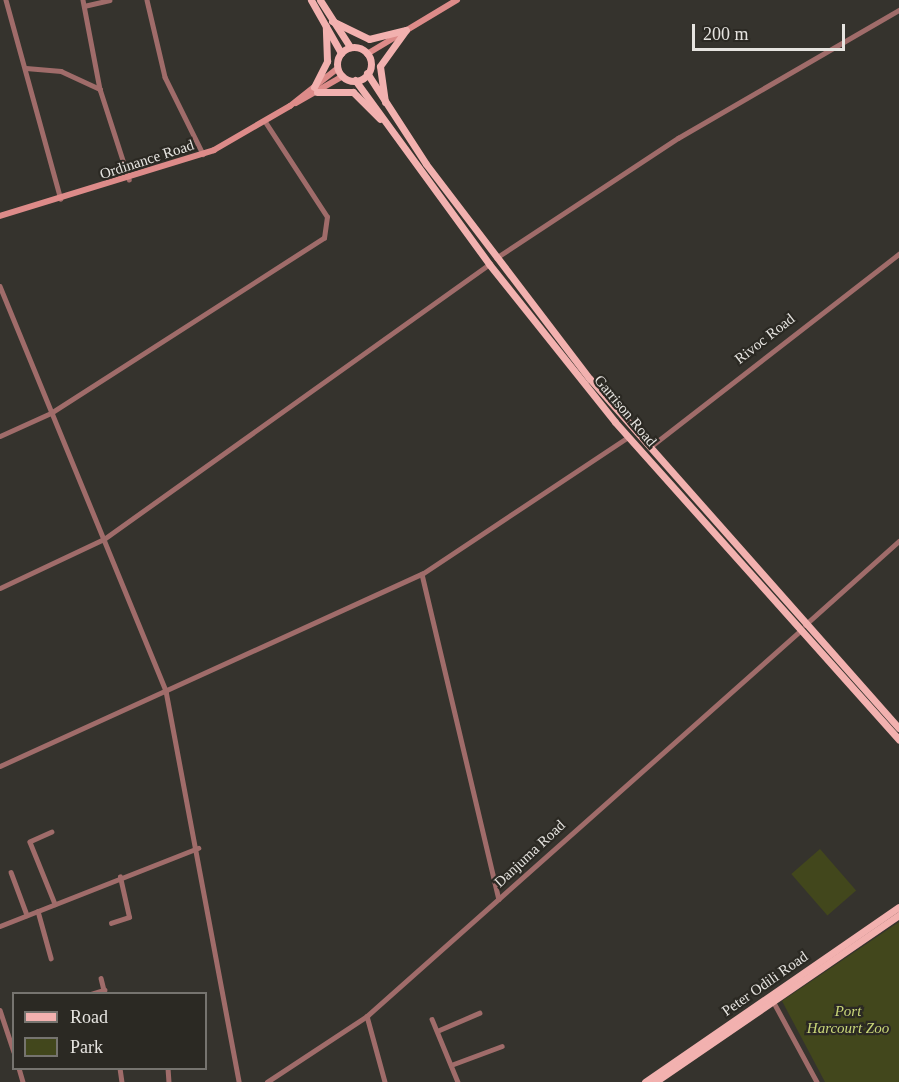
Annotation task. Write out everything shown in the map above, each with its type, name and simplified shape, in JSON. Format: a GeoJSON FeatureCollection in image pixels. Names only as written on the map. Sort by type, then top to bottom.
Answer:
{"type":"FeatureCollection","features":[{"type":"Feature","properties":{"kind":"main road"},"geometry":{"type":"LineString","coordinates":[[311,0],[329,23],[350,47],[367,54],[367,73],[355,80],[343,76],[338,68],[341,53],[329,23],[320,0]]}},
{"type":"Feature","properties":{"kind":"main road"},"geometry":{"type":"LineString","coordinates":[[329,23],[369,39],[406,30]]}},
{"type":"Feature","properties":{"kind":"main road"},"geometry":{"type":"LineString","coordinates":[[329,23],[327,61],[315,89],[354,92],[388,126]]}},
{"type":"Feature","properties":{"kind":"main road"},"geometry":{"type":"LineString","coordinates":[[389,113],[380,66],[406,30]]}},
{"type":"Feature","properties":{"kind":"main road"},"geometry":{"type":"LineString","coordinates":[[341,53],[350,47]]}},
{"type":"Feature","properties":{"kind":"main road","name":"Garrison Road"},"geometry":{"type":"LineString","coordinates":[[367,73],[389,113],[496,258],[649,448],[899,740]]}},
{"type":"Feature","properties":{"kind":"main road","name":"Garrison Road"},"geometry":{"type":"LineString","coordinates":[[355,80],[489,264],[628,437],[803,628],[899,728]]}},
{"type":"Feature","properties":{"kind":"main road","name":"Peter Odili Road"},"geometry":{"type":"LineString","coordinates":[[655,1082],[899,906]]}},
{"type":"Feature","properties":{"kind":"main road","name":"Peter Odili Road"},"geometry":{"type":"LineString","coordinates":[[645,1082],[899,915]]}},
{"type":"Feature","properties":{"kind":"street"},"geometry":{"type":"LineString","coordinates":[[6,0],[61,199]]}},
{"type":"Feature","properties":{"kind":"street"},"geometry":{"type":"LineString","coordinates":[[109,0],[83,3],[99,89],[129,179]]}},
{"type":"Feature","properties":{"kind":"street"},"geometry":{"type":"LineString","coordinates":[[147,0],[165,77],[203,154]]}},
{"type":"Feature","properties":{"kind":"street"},"geometry":{"type":"LineString","coordinates":[[367,54],[457,0]]}},
{"type":"Feature","properties":{"kind":"street"},"geometry":{"type":"LineString","coordinates":[[496,258],[678,138],[899,10]]}},
{"type":"Feature","properties":{"kind":"street"},"geometry":{"type":"LineString","coordinates":[[26,68],[60,72],[99,89]]}},
{"type":"Feature","properties":{"kind":"street","name":"Ordinance Road"},"geometry":{"type":"LineString","coordinates":[[315,89],[338,68]]}},
{"type":"Feature","properties":{"kind":"street","name":"Ordinance Road"},"geometry":{"type":"LineString","coordinates":[[0,216],[129,179],[203,154],[265,122],[315,89],[343,76]]}},
{"type":"Feature","properties":{"kind":"street"},"geometry":{"type":"LineString","coordinates":[[0,436],[51,413],[324,238],[327,217],[265,122]]}},
{"type":"Feature","properties":{"kind":"street","name":"Rivoc Road"},"geometry":{"type":"LineString","coordinates":[[649,448],[899,254]]}},
{"type":"Feature","properties":{"kind":"street"},"geometry":{"type":"LineString","coordinates":[[0,588],[104,539],[489,264]]}},
{"type":"Feature","properties":{"kind":"street"},"geometry":{"type":"LineString","coordinates":[[0,286],[166,691],[198,848],[239,1082]]}},
{"type":"Feature","properties":{"kind":"street"},"geometry":{"type":"LineString","coordinates":[[0,766],[422,573],[628,437]]}},
{"type":"Feature","properties":{"kind":"street","name":"Danjuma Road"},"geometry":{"type":"LineString","coordinates":[[267,1082],[367,1016],[899,541]]}},
{"type":"Feature","properties":{"kind":"street"},"geometry":{"type":"LineString","coordinates":[[422,573],[500,899]]}},
{"type":"Feature","properties":{"kind":"street"},"geometry":{"type":"LineString","coordinates":[[52,832],[30,842],[54,904]]}},
{"type":"Feature","properties":{"kind":"street"},"geometry":{"type":"LineString","coordinates":[[0,926],[198,848]]}},
{"type":"Feature","properties":{"kind":"street"},"geometry":{"type":"LineString","coordinates":[[11,872],[27,915]]}},
{"type":"Feature","properties":{"kind":"street"},"geometry":{"type":"LineString","coordinates":[[111,923],[129,917],[120,877]]}},
{"type":"Feature","properties":{"kind":"street"},"geometry":{"type":"LineString","coordinates":[[38,911],[51,958]]}},
{"type":"Feature","properties":{"kind":"street"},"geometry":{"type":"LineString","coordinates":[[101,978],[104,992]]}},
{"type":"Feature","properties":{"kind":"street"},"geometry":{"type":"LineString","coordinates":[[772,999],[817,1082]]}},
{"type":"Feature","properties":{"kind":"street"},"geometry":{"type":"LineString","coordinates":[[0,1010],[2,1024],[12,1047]]}},
{"type":"Feature","properties":{"kind":"street"},"geometry":{"type":"LineString","coordinates":[[437,1031],[479,1013]]}},
{"type":"Feature","properties":{"kind":"street"},"geometry":{"type":"LineString","coordinates":[[367,1016],[385,1082]]}},
{"type":"Feature","properties":{"kind":"street"},"geometry":{"type":"LineString","coordinates":[[432,1018],[458,1082]]}},
{"type":"Feature","properties":{"kind":"street"},"geometry":{"type":"LineString","coordinates":[[451,1065],[502,1046]]}},
{"type":"Feature","properties":{"kind":"green space"},"geometry":{"type":"Polygon","coordinates":[[[820,849],[856,891],[827,915],[791,874],[820,849]]]}},
{"type":"Feature","properties":{"kind":"green space","name":"Port Harcourt Zoo"},"geometry":{"type":"Polygon","coordinates":[[[899,922],[899,1082],[825,1082],[782,1001],[899,922]]]}}]}
